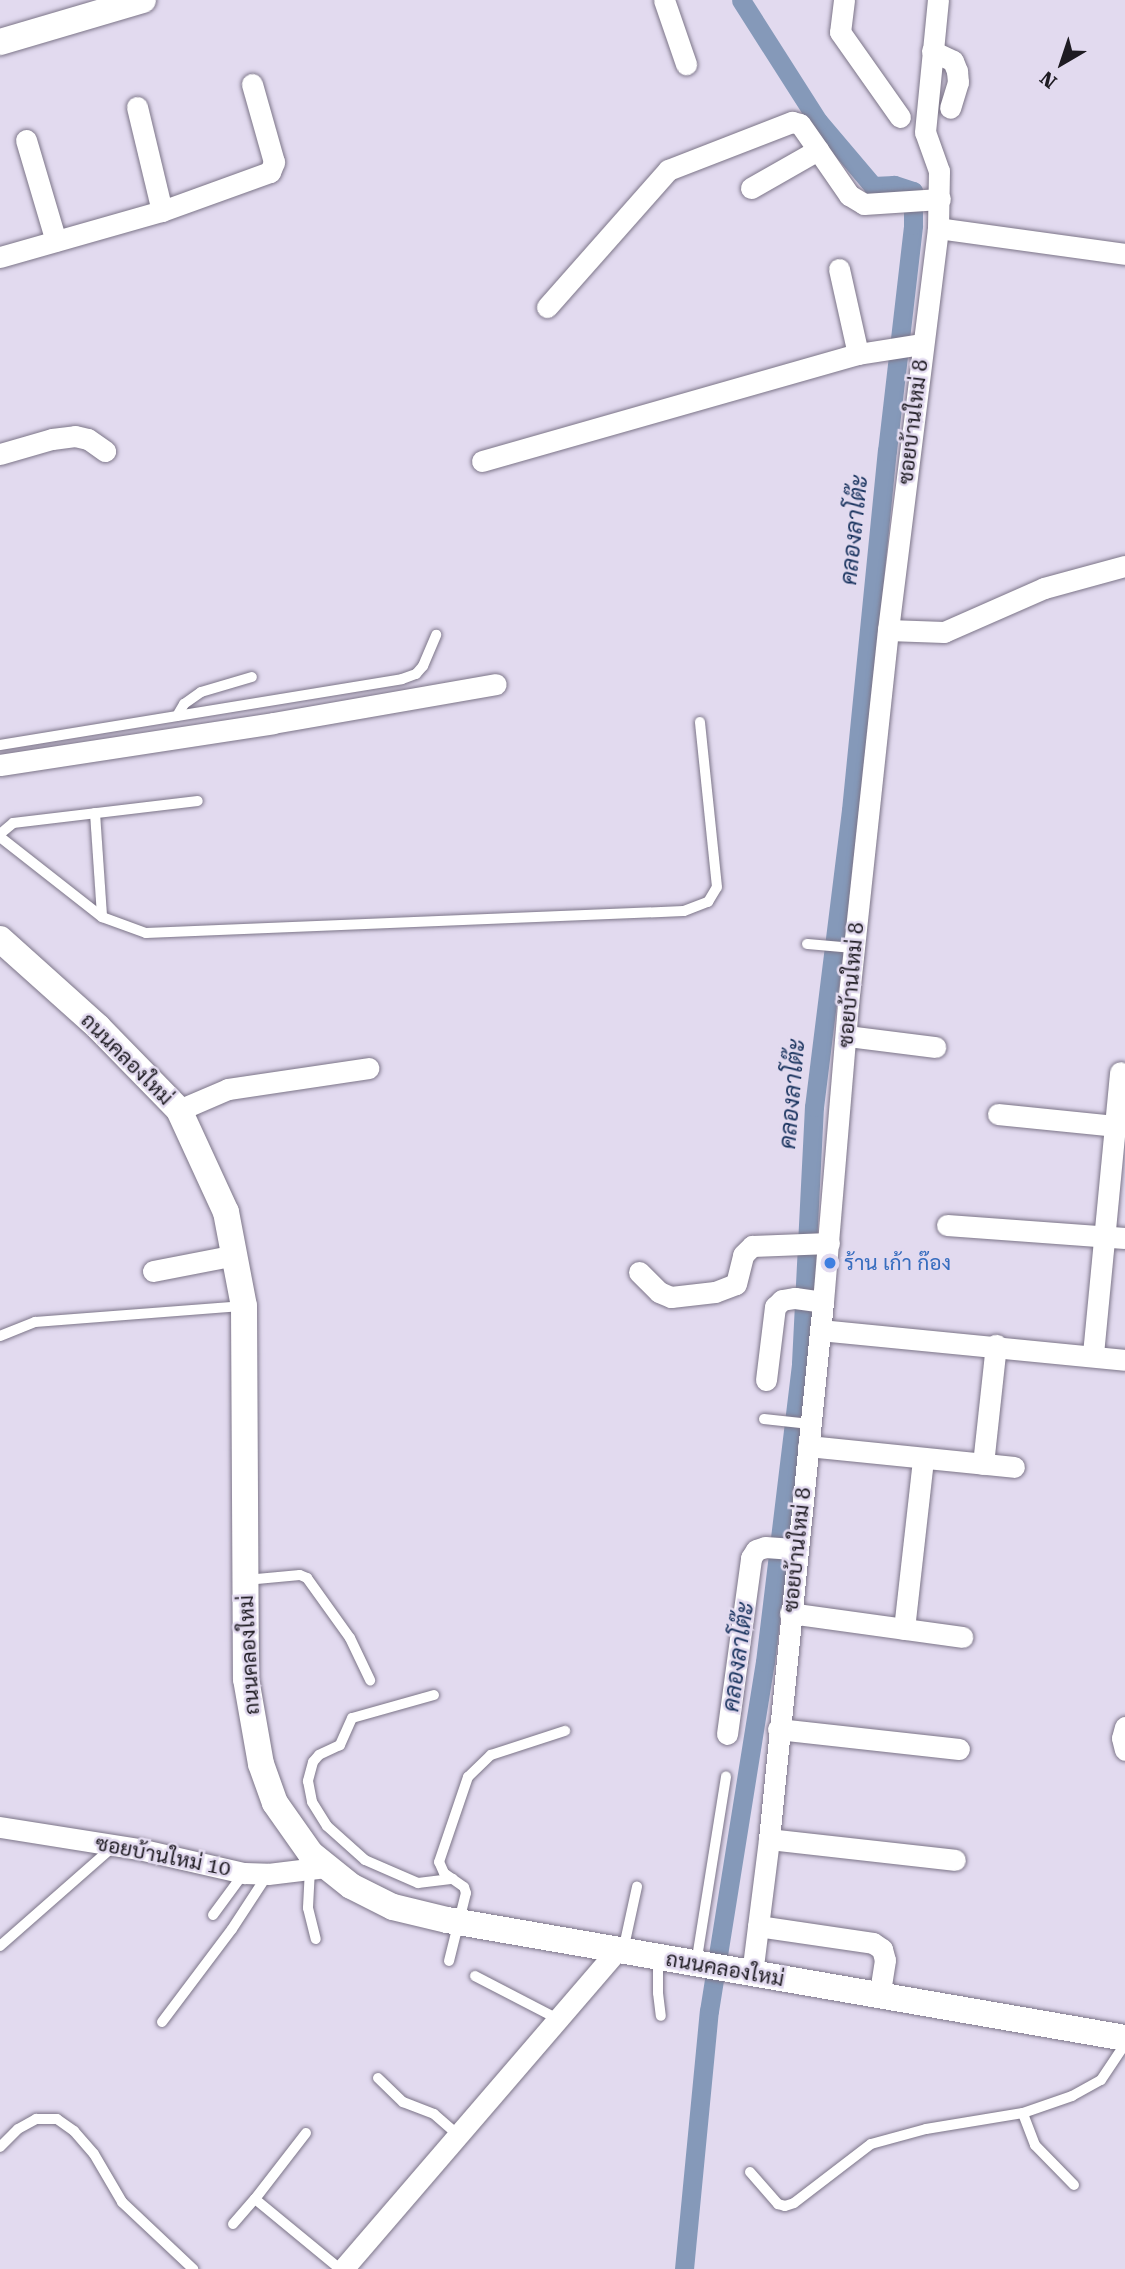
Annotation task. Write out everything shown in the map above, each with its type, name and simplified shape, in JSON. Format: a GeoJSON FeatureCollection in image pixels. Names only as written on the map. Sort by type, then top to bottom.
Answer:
{"type":"FeatureCollection","features":[{"type":"Feature","properties":{"kind":"street"},"geometry":{"type":"LineString","coordinates":[[0,42],[143,0]]}},
{"type":"Feature","properties":{"kind":"street"},"geometry":{"type":"LineString","coordinates":[[664,0],[686,64]]}},
{"type":"Feature","properties":{"kind":"street"},"geometry":{"type":"LineString","coordinates":[[845,0],[840,32],[900,117]]}},
{"type":"Feature","properties":{"kind":"street","name":"ซอยบ้านใหม่ 8"},"geometry":{"type":"LineString","coordinates":[[744,1972],[758,1926],[790,1613],[782,1548],[808,1447],[804,1423],[820,1329],[810,1300],[814,1242],[847,1037],[848,948],[888,630],[906,347],[938,228],[922,200],[939,171],[925,132],[938,0]]}},
{"type":"Feature","properties":{"kind":"street"},"geometry":{"type":"LineString","coordinates":[[932,51],[953,61],[957,71],[958,82],[950,108]]}},
{"type":"Feature","properties":{"kind":"street"},"geometry":{"type":"LineString","coordinates":[[0,257],[162,211],[270,172],[274,162],[252,84]]}},
{"type":"Feature","properties":{"kind":"street"},"geometry":{"type":"LineString","coordinates":[[137,107],[162,211]]}},
{"type":"Feature","properties":{"kind":"street"},"geometry":{"type":"LineString","coordinates":[[547,307],[668,170],[792,121],[800,124],[849,195],[858,201],[864,204],[922,200]]}},
{"type":"Feature","properties":{"kind":"street"},"geometry":{"type":"LineString","coordinates":[[26,140],[56,241]]}},
{"type":"Feature","properties":{"kind":"street"},"geometry":{"type":"LineString","coordinates":[[751,188],[818,150]]}},
{"type":"Feature","properties":{"kind":"street"},"geometry":{"type":"LineString","coordinates":[[938,228],[1125,254]]}},
{"type":"Feature","properties":{"kind":"street"},"geometry":{"type":"LineString","coordinates":[[839,269],[858,354]]}},
{"type":"Feature","properties":{"kind":"street"},"geometry":{"type":"LineString","coordinates":[[482,461],[858,354],[906,347]]}},
{"type":"Feature","properties":{"kind":"street"},"geometry":{"type":"LineString","coordinates":[[0,454],[52,439],[75,436],[88,439],[105,452]]}},
{"type":"Feature","properties":{"kind":"street"},"geometry":{"type":"LineString","coordinates":[[888,630],[944,632],[1044,588],[1125,566]]}},
{"type":"Feature","properties":{"kind":"street"},"geometry":{"type":"LineString","coordinates":[[0,765],[273,723],[496,684]]}},
{"type":"Feature","properties":{"kind":"street","name":"ถนนคลองใหม่"},"geometry":{"type":"LineString","coordinates":[[0,939],[98,1027],[179,1110],[226,1212],[244,1306],[246,1679],[261,1764],[275,1803],[291,1831],[318,1868],[393,1907],[457,1922],[1125,2038]]}},
{"type":"Feature","properties":{"kind":"street"},"geometry":{"type":"LineString","coordinates":[[847,1037],[935,1047]]}},
{"type":"Feature","properties":{"kind":"street"},"geometry":{"type":"LineString","coordinates":[[179,1110],[228,1089],[368,1068]]}},
{"type":"Feature","properties":{"kind":"street"},"geometry":{"type":"LineString","coordinates":[[1093,1354],[1115,1237],[1116,1126],[1120,1072]]}},
{"type":"Feature","properties":{"kind":"street"},"geometry":{"type":"LineString","coordinates":[[998,1114],[1116,1126]]}},
{"type":"Feature","properties":{"kind":"street"},"geometry":{"type":"LineString","coordinates":[[947,1225],[1115,1237]]}},
{"type":"Feature","properties":{"kind":"street"},"geometry":{"type":"LineString","coordinates":[[639,1272],[659,1292],[671,1297],[715,1292],[736,1284],[743,1255],[752,1247],[814,1242]]}},
{"type":"Feature","properties":{"kind":"street"},"geometry":{"type":"LineString","coordinates":[[153,1271],[235,1255]]}},
{"type":"Feature","properties":{"kind":"street"},"geometry":{"type":"LineString","coordinates":[[766,1380],[775,1307],[782,1300],[810,1300]]}},
{"type":"Feature","properties":{"kind":"street"},"geometry":{"type":"LineString","coordinates":[[820,1329],[1093,1354],[1125,1360]]}},
{"type":"Feature","properties":{"kind":"street"},"geometry":{"type":"LineString","coordinates":[[984,1464],[996,1345]]}},
{"type":"Feature","properties":{"kind":"street"},"geometry":{"type":"LineString","coordinates":[[808,1447],[1014,1467]]}},
{"type":"Feature","properties":{"kind":"street"},"geometry":{"type":"LineString","coordinates":[[904,1629],[923,1459]]}},
{"type":"Feature","properties":{"kind":"street"},"geometry":{"type":"LineString","coordinates":[[727,1734],[751,1558],[756,1550],[782,1548]]}},
{"type":"Feature","properties":{"kind":"street"},"geometry":{"type":"LineString","coordinates":[[790,1613],[962,1637]]}},
{"type":"Feature","properties":{"kind":"street"},"geometry":{"type":"LineString","coordinates":[[1125,1727],[1122,1738],[1125,1750]]}},
{"type":"Feature","properties":{"kind":"street"},"geometry":{"type":"LineString","coordinates":[[778,1729],[959,1749]]}},
{"type":"Feature","properties":{"kind":"street","name":"ซอยบ้านใหม่ 10"},"geometry":{"type":"LineString","coordinates":[[0,1827],[114,1846],[244,1873],[268,1874],[318,1868]]}},
{"type":"Feature","properties":{"kind":"street"},"geometry":{"type":"LineString","coordinates":[[769,1839],[955,1860]]}},
{"type":"Feature","properties":{"kind":"street"},"geometry":{"type":"LineString","coordinates":[[758,1926],[873,1943],[882,1949],[885,1960],[879,1996]]}},
{"type":"Feature","properties":{"kind":"street"},"geometry":{"type":"LineString","coordinates":[[341,2269],[620,1951]]}},
{"type":"Feature","properties":{"kind":"lane"},"geometry":{"type":"LineString","coordinates":[[0,745],[402,679],[416,674],[423,666],[436,635]]}},
{"type":"Feature","properties":{"kind":"lane"},"geometry":{"type":"LineString","coordinates":[[177,716],[184,704],[201,692],[252,677]]}},
{"type":"Feature","properties":{"kind":"lane"},"geometry":{"type":"LineString","coordinates":[[198,802],[13,823],[0,835],[102,917],[146,933],[684,911],[708,902],[718,887],[700,722]]}},
{"type":"Feature","properties":{"kind":"lane"},"geometry":{"type":"LineString","coordinates":[[95,813],[102,917]]}},
{"type":"Feature","properties":{"kind":"lane"},"geometry":{"type":"LineString","coordinates":[[807,944],[848,948]]}},
{"type":"Feature","properties":{"kind":"lane"},"geometry":{"type":"LineString","coordinates":[[0,1336],[35,1322],[244,1306]]}},
{"type":"Feature","properties":{"kind":"lane"},"geometry":{"type":"LineString","coordinates":[[764,1419],[804,1423]]}},
{"type":"Feature","properties":{"kind":"lane"},"geometry":{"type":"LineString","coordinates":[[246,1580],[300,1575],[307,1578],[350,1638],[370,1680]]}},
{"type":"Feature","properties":{"kind":"lane"},"geometry":{"type":"LineString","coordinates":[[434,1695],[352,1718],[340,1745],[319,1755],[313,1762],[309,1781],[312,1802],[327,1826],[365,1860],[418,1883],[453,1879]]}},
{"type":"Feature","properties":{"kind":"lane"},"geometry":{"type":"LineString","coordinates":[[449,1961],[466,1894],[464,1887],[440,1868],[439,1862],[468,1777],[479,1763],[491,1755],[565,1731]]}},
{"type":"Feature","properties":{"kind":"lane"},"geometry":{"type":"LineString","coordinates":[[700,1965],[726,1776]]}},
{"type":"Feature","properties":{"kind":"lane"},"geometry":{"type":"LineString","coordinates":[[0,1946],[114,1846]]}},
{"type":"Feature","properties":{"kind":"lane"},"geometry":{"type":"LineString","coordinates":[[316,1939],[308,1908],[318,1868]]}},
{"type":"Feature","properties":{"kind":"lane"},"geometry":{"type":"LineString","coordinates":[[213,1915],[244,1873]]}},
{"type":"Feature","properties":{"kind":"lane"},"geometry":{"type":"LineString","coordinates":[[162,2022],[240,1918],[268,1874]]}},
{"type":"Feature","properties":{"kind":"lane"},"geometry":{"type":"LineString","coordinates":[[620,1951],[637,1887]]}},
{"type":"Feature","properties":{"kind":"lane"},"geometry":{"type":"LineString","coordinates":[[658,1957],[657,1993],[661,2016]]}},
{"type":"Feature","properties":{"kind":"lane"},"geometry":{"type":"LineString","coordinates":[[475,1976],[558,2019]]}},
{"type":"Feature","properties":{"kind":"lane"},"geometry":{"type":"LineString","coordinates":[[750,2172],[778,2204],[785,2206],[794,2203],[871,2144],[926,2129],[1023,2113],[1072,2096],[1101,2080],[1125,2044]]}},
{"type":"Feature","properties":{"kind":"lane"},"geometry":{"type":"LineString","coordinates":[[378,2078],[403,2102],[433,2115],[457,2134]]}},
{"type":"Feature","properties":{"kind":"lane"},"geometry":{"type":"LineString","coordinates":[[1023,2113],[1035,2146],[1074,2185]]}},
{"type":"Feature","properties":{"kind":"lane"},"geometry":{"type":"LineString","coordinates":[[0,2147],[18,2129],[36,2119],[57,2119],[74,2131],[94,2154],[122,2202],[194,2269]]}},
{"type":"Feature","properties":{"kind":"lane"},"geometry":{"type":"LineString","coordinates":[[233,2224],[306,2133]]}},
{"type":"Feature","properties":{"kind":"lane"},"geometry":{"type":"LineString","coordinates":[[254,2199],[341,2269]]}},
{"type":"Feature","properties":{"kind":"waterway","name":"คลองลาโต๊ะ"},"geometry":{"type":"LineString","coordinates":[[684,2269],[709,2011],[765,1662],[801,1363],[814,1107],[851,810],[913,225],[913,191],[894,185],[873,186],[818,121],[741,0]]}},
{"type":"Feature","properties":{"kind":"place","name":"ร้าน เก้า ก๊อง"},"geometry":{"type":"Point","coordinates":[830,1263]}}]}
